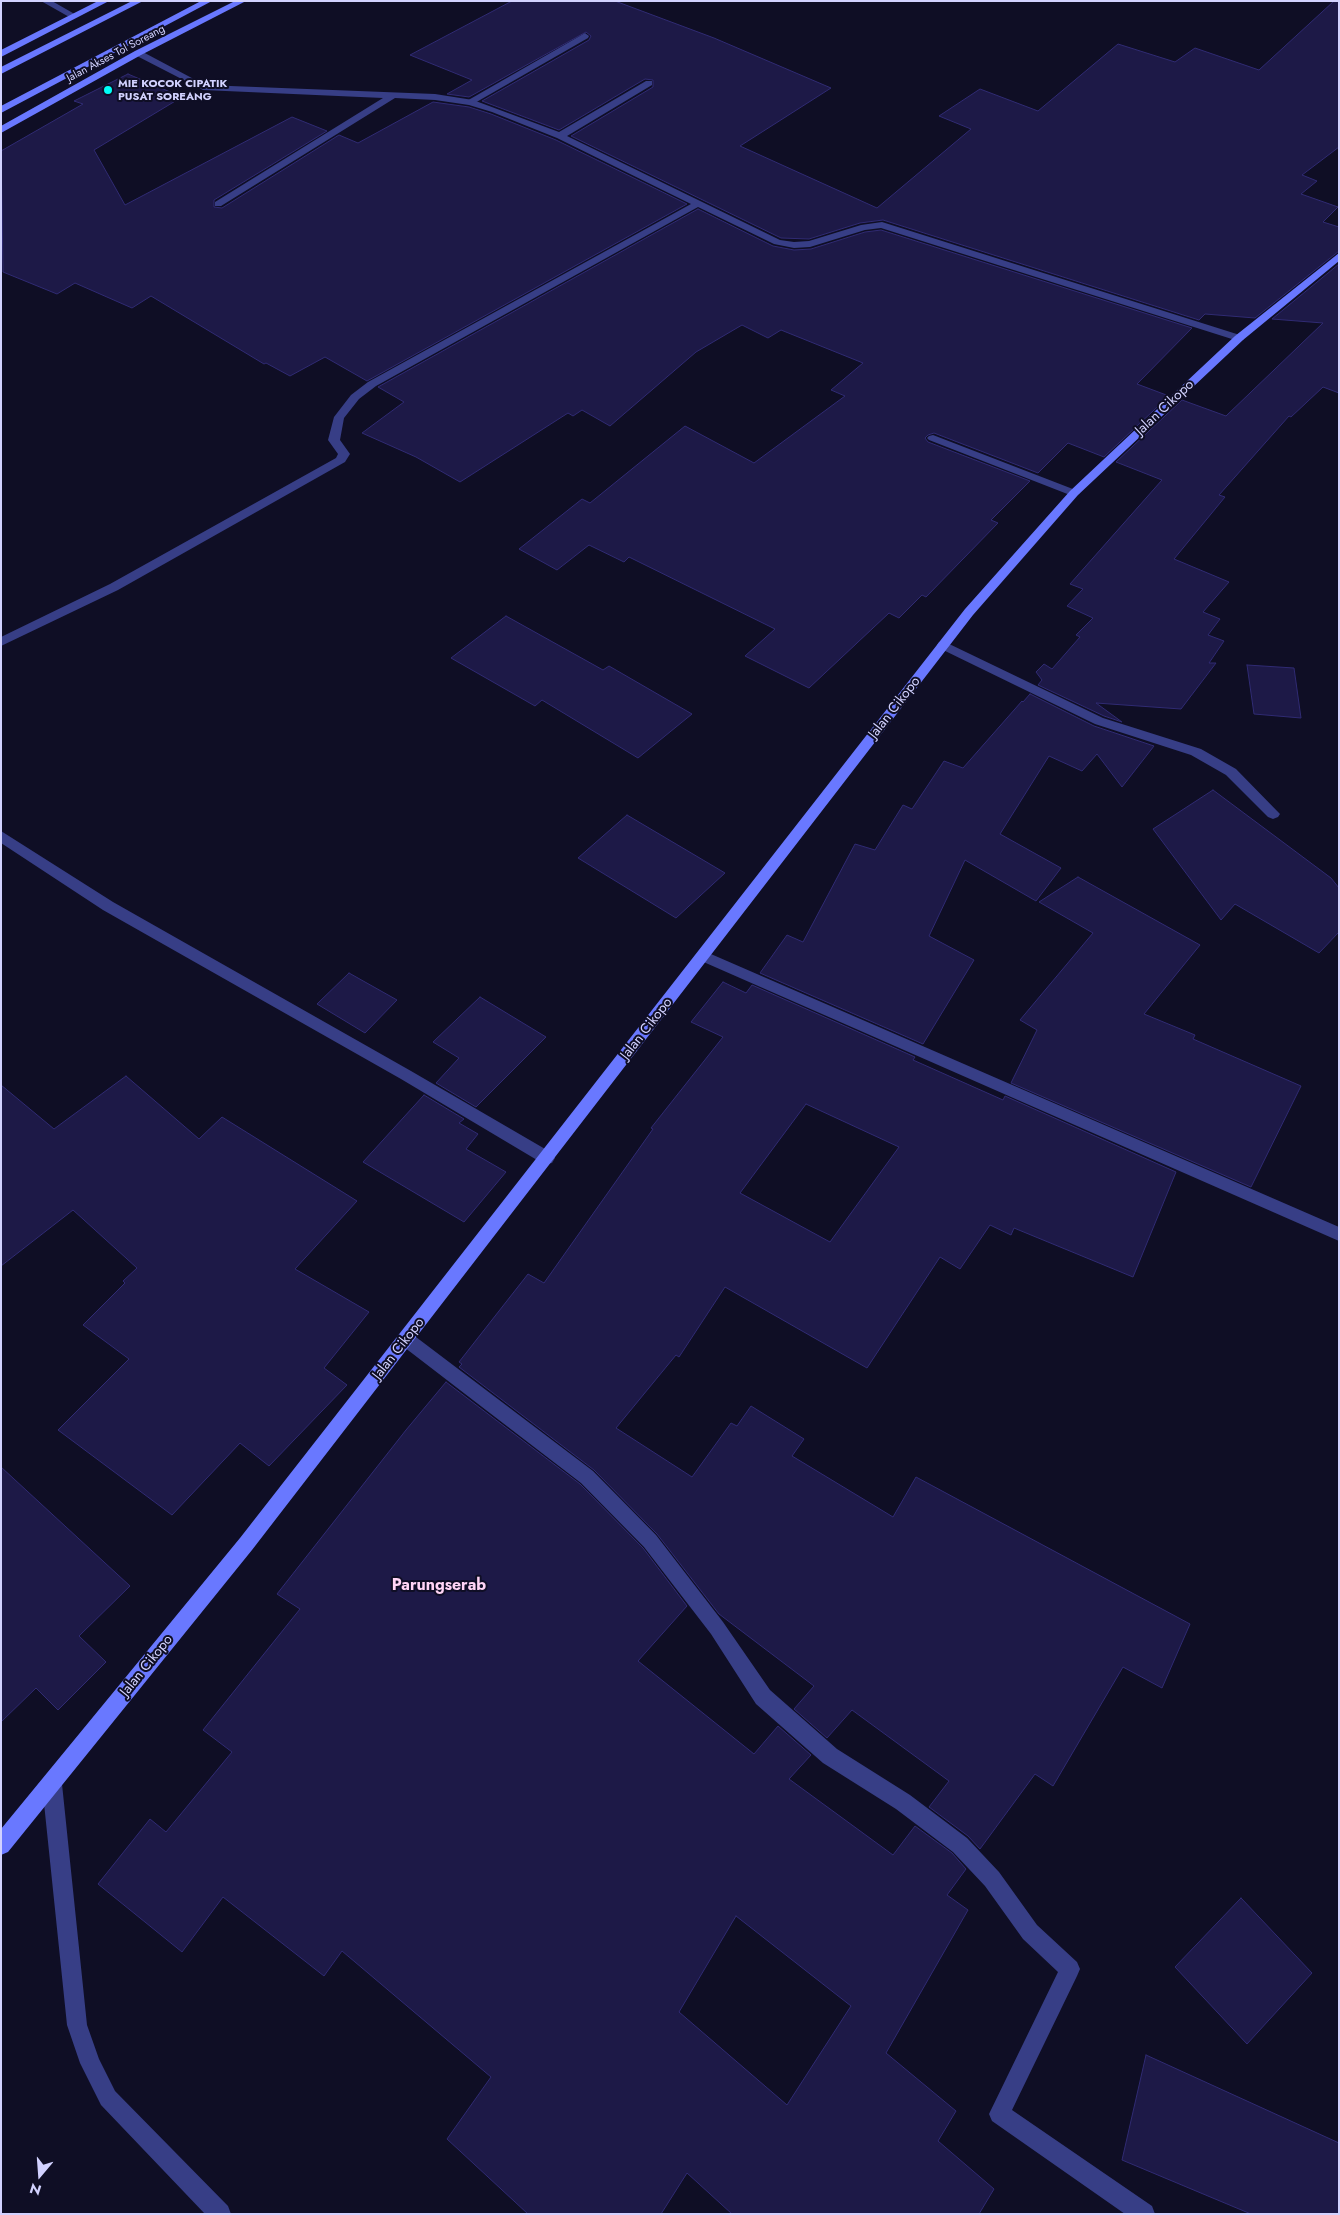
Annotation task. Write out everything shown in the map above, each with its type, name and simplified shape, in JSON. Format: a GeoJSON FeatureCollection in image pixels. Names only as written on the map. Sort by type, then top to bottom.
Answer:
{"type":"FeatureCollection","features":[{"type":"Feature","properties":{"kind":"street"},"geometry":{"type":"LineString","coordinates":[[45,1],[74,16]]}},
{"type":"Feature","properties":{"kind":"street"},"geometry":{"type":"LineString","coordinates":[[1,54],[105,1]]}},
{"type":"Feature","properties":{"kind":"street"},"geometry":{"type":"LineString","coordinates":[[1,71],[139,1]]}},
{"type":"Feature","properties":{"kind":"street","name":"Jalan Akses Tol Soreang"},"geometry":{"type":"LineString","coordinates":[[1,110],[121,45],[208,1]]}},
{"type":"Feature","properties":{"kind":"street","name":"Jalan Akses Tol Soreang"},"geometry":{"type":"LineString","coordinates":[[1,130],[138,53],[242,1]]}},
{"type":"Feature","properties":{"kind":"street"},"geometry":{"type":"LineString","coordinates":[[470,102],[585,36]]}},
{"type":"Feature","properties":{"kind":"street"},"geometry":{"type":"LineString","coordinates":[[138,53],[203,87],[237,91],[456,99],[470,102],[496,110],[560,136],[777,242],[794,245],[810,244],[864,227],[882,225],[900,229],[1240,338]]}},
{"type":"Feature","properties":{"kind":"street"},"geometry":{"type":"LineString","coordinates":[[560,136],[649,83]]}},
{"type":"Feature","properties":{"kind":"street"},"geometry":{"type":"LineString","coordinates":[[218,204],[392,96]]}},
{"type":"Feature","properties":{"kind":"street"},"geometry":{"type":"LineString","coordinates":[[1,642],[114,587],[340,460],[344,454],[334,440],[334,433],[339,417],[355,396],[372,384],[699,203]]}},
{"type":"Feature","properties":{"kind":"street","name":"Jalan Cikopo"},"geometry":{"type":"LineString","coordinates":[[1,1845],[246,1544],[969,612],[1074,493],[1240,338],[1339,256]]}},
{"type":"Feature","properties":{"kind":"street"},"geometry":{"type":"LineString","coordinates":[[933,438],[1074,493]]}},
{"type":"Feature","properties":{"kind":"street"},"geometry":{"type":"LineString","coordinates":[[943,645],[1099,721],[1196,752],[1231,772],[1273,814]]}},
{"type":"Feature","properties":{"kind":"street"},"geometry":{"type":"LineString","coordinates":[[1,836],[108,906],[406,1074],[547,1158]]}},
{"type":"Feature","properties":{"kind":"street"},"geometry":{"type":"LineString","coordinates":[[704,956],[1339,1234]]}},
{"type":"Feature","properties":{"kind":"street"},"geometry":{"type":"LineString","coordinates":[[406,1339],[587,1478],[650,1540],[717,1628],[763,1697],[830,1756],[903,1802],[960,1845],[992,1879],[1030,1932],[1070,1969],[1000,2114],[1144,2214]]}},
{"type":"Feature","properties":{"kind":"street"},"geometry":{"type":"LineString","coordinates":[[52,1784],[77,2025],[90,2063],[108,2098],[220,2214]]}},
{"type":"Feature","properties":{"kind":"building"},"geometry":{"type":"Polygon","coordinates":[[[512,1],[615,1],[714,38],[831,88],[740,146],[877,208],[971,129],[939,116],[980,89],[1038,111],[1118,44],[1175,62],[1195,48],[1259,70],[1334,1],[1339,1],[1339,147],[1302,175],[1317,181],[1301,194],[1338,207],[1323,222],[1339,227],[1339,251],[1255,318],[1205,314],[1199,320],[883,220],[860,223],[809,239],[781,238],[571,136],[653,87],[653,80],[645,79],[559,130],[482,101],[589,40],[591,36],[586,32],[469,97],[447,94],[472,80],[410,55],[512,1]]]}},
{"type":"Feature","properties":{"kind":"building"},"geometry":{"type":"Polygon","coordinates":[[[128,74],[182,97],[94,150],[125,205],[292,117],[327,131],[214,200],[214,207],[222,208],[339,135],[358,143],[433,102],[469,107],[556,140],[687,204],[367,381],[325,357],[290,376],[266,363],[264,364],[151,296],[132,308],[75,283],[57,294],[3,272],[1,151],[83,104],[74,101],[128,74]]]}},
{"type":"Feature","properties":{"kind":"building"},"geometry":{"type":"Polygon","coordinates":[[[698,209],[773,246],[794,250],[811,249],[865,232],[881,230],[1192,328],[1137,384],[1169,396],[1104,457],[1068,443],[1038,473],[934,433],[928,435],[925,438],[928,442],[1030,481],[991,520],[998,523],[926,597],[922,595],[899,618],[889,613],[809,688],[745,656],[775,629],[629,557],[624,562],[589,545],[557,570],[519,549],[582,499],[590,503],[685,426],[754,463],[845,396],[831,390],[863,363],[781,330],[768,338],[742,325],[696,352],[610,426],[582,410],[573,416],[568,413],[460,482],[416,457],[362,433],[404,402],[378,387],[698,209]]]}},
{"type":"Feature","properties":{"kind":"building"},"geometry":{"type":"Polygon","coordinates":[[[1339,264],[1339,393],[1323,387],[1291,417],[1289,416],[1219,495],[1225,497],[1174,559],[1229,582],[1203,612],[1220,619],[1208,635],[1224,641],[1209,663],[1216,663],[1181,709],[1096,703],[1122,722],[1104,716],[1038,685],[1042,680],[1036,672],[1044,664],[1052,669],[1080,637],[1076,635],[1093,618],[1067,606],[1083,589],[1070,584],[1162,480],[1116,462],[1182,400],[1226,416],[1323,323],[1272,319],[1339,264]]]}},
{"type":"Feature","properties":{"kind":"building"},"geometry":{"type":"Polygon","coordinates":[[[506,616],[603,670],[609,666],[692,714],[638,758],[542,700],[535,706],[451,658],[506,616]]]}},
{"type":"Feature","properties":{"kind":"building"},"geometry":{"type":"Polygon","coordinates":[[[1247,665],[1294,668],[1301,718],[1254,714],[1247,665]]]}},
{"type":"Feature","properties":{"kind":"building"},"geometry":{"type":"Polygon","coordinates":[[[1030,694],[1094,726],[1154,746],[1122,787],[1097,754],[1082,771],[1049,756],[1000,834],[1061,868],[1036,901],[965,860],[929,936],[974,960],[923,1044],[760,973],[787,935],[803,942],[855,844],[875,850],[903,805],[912,809],[944,761],[963,768],[1030,694]]]}},
{"type":"Feature","properties":{"kind":"building"},"geometry":{"type":"Polygon","coordinates":[[[1213,790],[1331,878],[1339,888],[1339,932],[1319,953],[1235,904],[1221,920],[1153,829],[1213,790]]]}},
{"type":"Feature","properties":{"kind":"building"},"geometry":{"type":"Polygon","coordinates":[[[627,815],[725,873],[676,918],[578,858],[627,815]]]}},
{"type":"Feature","properties":{"kind":"building"},"geometry":{"type":"Polygon","coordinates":[[[1078,877],[1200,945],[1144,1014],[1195,1035],[1193,1039],[1301,1086],[1251,1187],[1011,1083],[1037,1030],[1020,1020],[1093,933],[1039,902],[1078,877]]]}},
{"type":"Feature","properties":{"kind":"building"},"geometry":{"type":"Polygon","coordinates":[[[349,973],[397,1000],[365,1033],[317,1004],[349,973]]]}},
{"type":"Feature","properties":{"kind":"building"},"geometry":{"type":"Polygon","coordinates":[[[723,982],[746,993],[752,985],[915,1057],[913,1060],[1003,1100],[1005,1096],[1176,1172],[1133,1277],[1014,1228],[1011,1235],[990,1225],[960,1269],[940,1257],[867,1368],[725,1287],[679,1357],[676,1355],[616,1428],[692,1477],[731,1423],[737,1426],[751,1406],[804,1439],[792,1456],[893,1517],[916,1477],[1190,1624],[1162,1688],[1123,1667],[1053,1786],[1035,1774],[980,1849],[968,1836],[929,1807],[949,1781],[852,1710],[827,1738],[794,1709],[814,1686],[719,1614],[657,1534],[594,1470],[459,1367],[462,1364],[459,1362],[528,1274],[544,1283],[653,1129],[651,1128],[723,1037],[691,1022],[723,982]],[[806,1104],[740,1193],[830,1242],[899,1147],[806,1104]]]}},
{"type":"Feature","properties":{"kind":"building"},"geometry":{"type":"Polygon","coordinates":[[[480,997],[546,1037],[476,1107],[436,1083],[459,1058],[433,1042],[480,997]]]}},
{"type":"Feature","properties":{"kind":"building"},"geometry":{"type":"Polygon","coordinates":[[[126,1076],[199,1139],[222,1117],[357,1201],[295,1269],[369,1312],[324,1368],[347,1385],[269,1466],[240,1443],[172,1515],[58,1430],[129,1359],[83,1325],[125,1283],[123,1281],[137,1268],[73,1210],[1,1266],[1,1085],[54,1129],[126,1076]]]}},
{"type":"Feature","properties":{"kind":"building"},"geometry":{"type":"Polygon","coordinates":[[[424,1095],[464,1119],[459,1123],[478,1134],[466,1149],[506,1172],[464,1222],[363,1162],[424,1095]]]}},
{"type":"Feature","properties":{"kind":"building"},"geometry":{"type":"Polygon","coordinates":[[[446,1382],[580,1484],[643,1548],[687,1606],[638,1661],[754,1754],[778,1726],[811,1755],[789,1779],[893,1855],[915,1826],[952,1853],[966,1869],[947,1895],[968,1910],[886,2053],[956,2111],[938,2141],[994,2189],[979,2214],[732,2214],[687,2173],[661,2214],[528,2214],[447,2139],[491,2077],[342,1951],[324,1976],[223,1897],[182,1952],[98,1884],[150,1819],[166,1832],[232,1752],[203,1730],[300,1609],[277,1594],[446,1382]],[[736,1916],[679,2012],[787,2105],[851,2006],[736,1916]]]}},
{"type":"Feature","properties":{"kind":"building"},"geometry":{"type":"Polygon","coordinates":[[[1,1467],[130,1586],[79,1636],[106,1662],[58,1710],[36,1688],[1,1722],[1,1467]]]}},
{"type":"Feature","properties":{"kind":"building"},"geometry":{"type":"Polygon","coordinates":[[[1241,1898],[1312,1973],[1247,2044],[1175,1967],[1241,1898]]]}},
{"type":"Feature","properties":{"kind":"building"},"geometry":{"type":"Polygon","coordinates":[[[1146,2055],[1339,2143],[1339,2214],[1251,2214],[1122,2160],[1146,2055]]]}},
{"type":"Feature","properties":{"kind":"place","name":"MIE KOCOK CIPATIK PUSAT SOREANG"},"geometry":{"type":"Point","coordinates":[108,90]}},
{"type":"Feature","properties":{"kind":"district","name":"Parungserab"},"geometry":{"type":"Point","coordinates":[439,1586]}}]}
